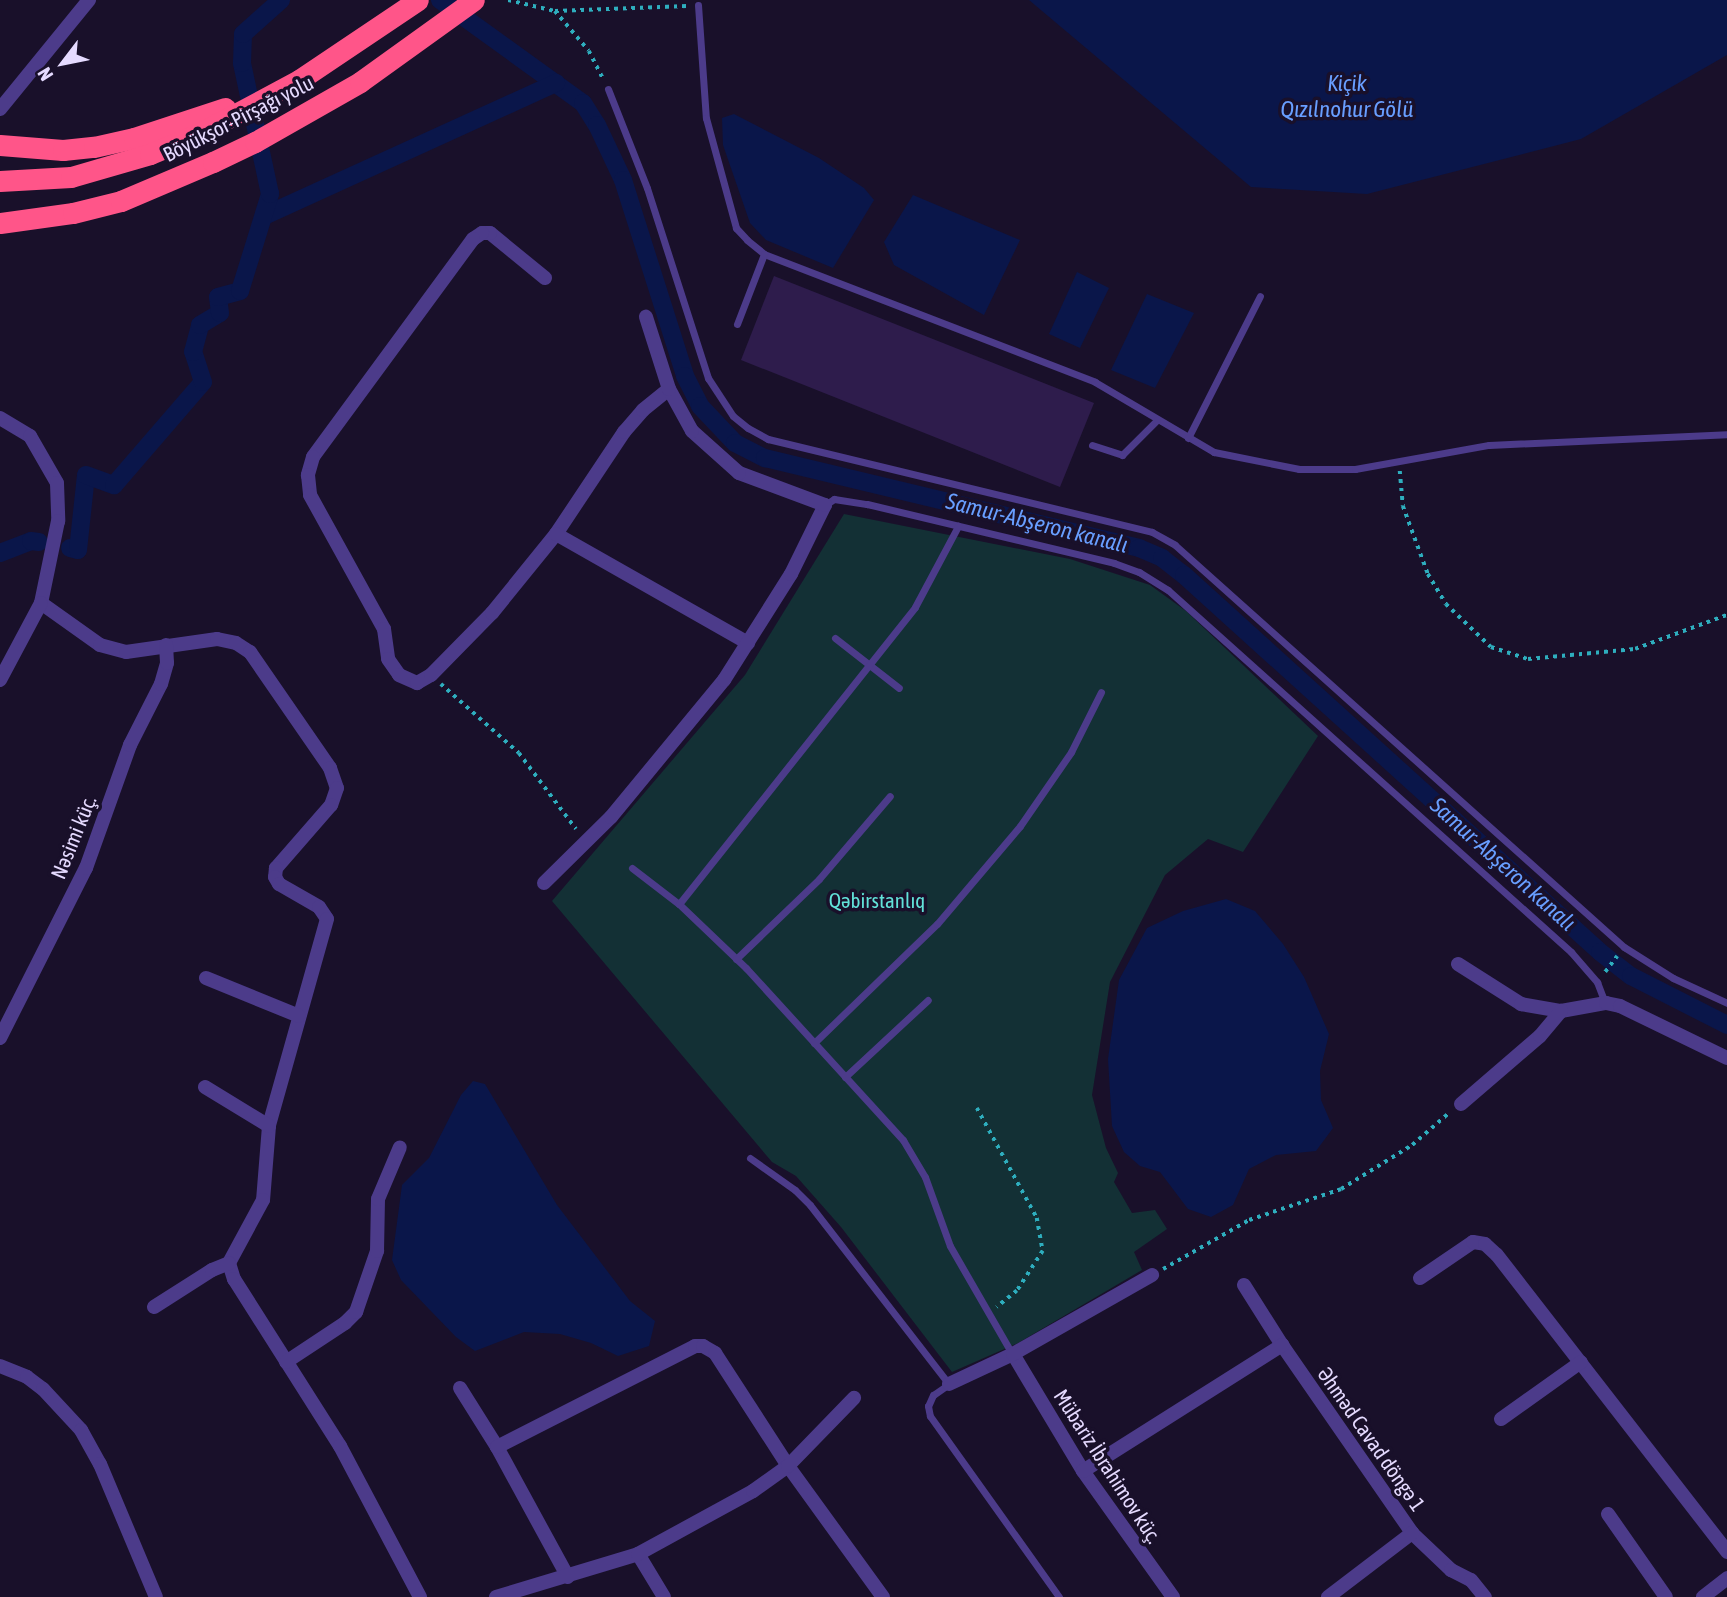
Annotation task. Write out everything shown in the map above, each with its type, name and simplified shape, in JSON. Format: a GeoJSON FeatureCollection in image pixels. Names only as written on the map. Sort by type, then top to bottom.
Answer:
{"type":"FeatureCollection","features":[{"type":"Feature","properties":{"kind":"highway"},"geometry":{"type":"LineString","coordinates":[[0,181],[71,177],[150,154],[237,115],[299,80],[418,0]]}},
{"type":"Feature","properties":{"kind":"highway","name":"Böyükşor-Pirşağı yolu"},"geometry":{"type":"LineString","coordinates":[[0,223],[73,213],[121,201],[223,157],[360,82],[474,0]]}},
{"type":"Feature","properties":{"kind":"highway"},"geometry":{"type":"LineString","coordinates":[[0,145],[63,150],[94,147],[146,134],[299,80]]}},
{"type":"Feature","properties":{"kind":"street"},"geometry":{"type":"LineString","coordinates":[[0,109],[89,0]]}},
{"type":"Feature","properties":{"kind":"street"},"geometry":{"type":"LineString","coordinates":[[545,278],[490,233],[482,233],[473,239],[313,457],[308,475],[310,495],[384,629],[388,659],[393,670],[408,682],[416,683],[430,675],[507,596],[556,534],[624,432],[643,410],[669,390]]}},
{"type":"Feature","properties":{"kind":"street"},"geometry":{"type":"LineString","coordinates":[[544,883],[586,842],[652,769],[724,680],[791,574],[825,505],[739,473],[691,430],[669,390],[646,317]]}},
{"type":"Feature","properties":{"kind":"street"},"geometry":{"type":"LineString","coordinates":[[0,418],[30,436],[57,483],[58,521],[41,603],[0,680]]}},
{"type":"Feature","properties":{"kind":"street"},"geometry":{"type":"LineString","coordinates":[[556,534],[748,643]]}},
{"type":"Feature","properties":{"kind":"street"},"geometry":{"type":"LineString","coordinates":[[41,603],[100,645],[126,653],[217,639],[236,643],[250,652],[337,788],[331,805],[276,868],[275,877],[279,884],[319,907],[327,919],[269,1126],[263,1200],[229,1263],[212,1269],[154,1307]]}},
{"type":"Feature","properties":{"kind":"street","name":"Nəsimi küç."},"geometry":{"type":"LineString","coordinates":[[0,1038],[86,868],[130,745],[161,684],[167,663],[166,645]]}},
{"type":"Feature","properties":{"kind":"street"},"geometry":{"type":"LineString","coordinates":[[1458,964],[1521,1003],[1561,1011],[1606,1003],[1641,1013],[1727,1058]]}},
{"type":"Feature","properties":{"kind":"street"},"geometry":{"type":"LineString","coordinates":[[206,978],[299,1016]]}},
{"type":"Feature","properties":{"kind":"street"},"geometry":{"type":"LineString","coordinates":[[1461,1104],[1540,1036],[1561,1011]]}},
{"type":"Feature","properties":{"kind":"street"},"geometry":{"type":"LineString","coordinates":[[205,1087],[269,1126]]}},
{"type":"Feature","properties":{"kind":"street"},"geometry":{"type":"LineString","coordinates":[[286,1362],[345,1323],[356,1312],[377,1251],[378,1199],[400,1147]]}},
{"type":"Feature","properties":{"kind":"street"},"geometry":{"type":"LineString","coordinates":[[1420,1278],[1473,1242],[1485,1244],[1581,1362],[1727,1552]]}},
{"type":"Feature","properties":{"kind":"street"},"geometry":{"type":"LineString","coordinates":[[229,1263],[234,1279],[340,1446],[420,1597]]}},
{"type":"Feature","properties":{"kind":"street"},"geometry":{"type":"LineString","coordinates":[[949,1384],[1013,1354],[1152,1275]]}},
{"type":"Feature","properties":{"kind":"street","name":"Əhməd Cavad döngə 1"},"geometry":{"type":"LineString","coordinates":[[1244,1285],[1282,1345],[1412,1533],[1451,1570],[1471,1580],[1485,1597]]}},
{"type":"Feature","properties":{"kind":"street"},"geometry":{"type":"LineString","coordinates":[[1083,1471],[1282,1345]]}},
{"type":"Feature","properties":{"kind":"street"},"geometry":{"type":"LineString","coordinates":[[496,1447],[695,1346],[703,1346],[715,1353],[788,1466],[883,1597]]}},
{"type":"Feature","properties":{"kind":"street","name":"Mübariz İbrahimov küç."},"geometry":{"type":"LineString","coordinates":[[1013,1354],[1083,1471],[1173,1597]]}},
{"type":"Feature","properties":{"kind":"street"},"geometry":{"type":"LineString","coordinates":[[1502,1419],[1581,1362]]}},
{"type":"Feature","properties":{"kind":"street"},"geometry":{"type":"LineString","coordinates":[[0,1366],[27,1377],[43,1389],[81,1430],[100,1464],[156,1597]]}},
{"type":"Feature","properties":{"kind":"street"},"geometry":{"type":"LineString","coordinates":[[460,1388],[568,1577]]}},
{"type":"Feature","properties":{"kind":"street"},"geometry":{"type":"LineString","coordinates":[[496,1597],[638,1554],[753,1490],[788,1466],[854,1398]]}},
{"type":"Feature","properties":{"kind":"street"},"geometry":{"type":"LineString","coordinates":[[1608,1514],[1665,1597]]}},
{"type":"Feature","properties":{"kind":"street"},"geometry":{"type":"LineString","coordinates":[[1328,1597],[1412,1533]]}},
{"type":"Feature","properties":{"kind":"street"},"geometry":{"type":"LineString","coordinates":[[638,1554],[664,1597]]}},
{"type":"Feature","properties":{"kind":"street"},"geometry":{"type":"LineString","coordinates":[[1703,1597],[1727,1578]]}},
{"type":"Feature","properties":{"kind":"lane"},"geometry":{"type":"LineString","coordinates":[[698,5],[706,118],[729,207],[736,228],[765,254],[1095,382],[1188,438],[1224,455],[1299,469],[1355,468],[1489,446],[1727,434]]}},
{"type":"Feature","properties":{"kind":"lane"},"geometry":{"type":"LineString","coordinates":[[608,89],[647,188],[708,377],[720,399],[741,422],[768,439],[1152,533],[1175,545],[1624,947],[1673,978],[1727,1003]]}},
{"type":"Feature","properties":{"kind":"lane"},"geometry":{"type":"LineString","coordinates":[[737,324],[765,254]]}},
{"type":"Feature","properties":{"kind":"lane"},"geometry":{"type":"LineString","coordinates":[[1188,438],[1260,296]]}},
{"type":"Feature","properties":{"kind":"lane"},"geometry":{"type":"LineString","coordinates":[[1092,445],[1122,455],[1157,420]]}},
{"type":"Feature","properties":{"kind":"lane"},"geometry":{"type":"LineString","coordinates":[[825,505],[834,499],[846,500],[1114,563],[1139,572],[1168,590],[1571,952],[1597,982],[1606,1003]]}},
{"type":"Feature","properties":{"kind":"lane"},"geometry":{"type":"LineString","coordinates":[[679,904],[915,607],[958,526]]}},
{"type":"Feature","properties":{"kind":"lane"},"geometry":{"type":"LineString","coordinates":[[835,638],[900,688]]}},
{"type":"Feature","properties":{"kind":"lane"},"geometry":{"type":"LineString","coordinates":[[814,1043],[937,924],[1020,826],[1071,752],[1101,692]]}},
{"type":"Feature","properties":{"kind":"lane"},"geometry":{"type":"LineString","coordinates":[[736,959],[819,879],[890,796]]}},
{"type":"Feature","properties":{"kind":"lane"},"geometry":{"type":"LineString","coordinates":[[632,868],[679,904],[736,959],[903,1140],[925,1177],[950,1246],[1013,1354]]}},
{"type":"Feature","properties":{"kind":"lane"},"geometry":{"type":"LineString","coordinates":[[845,1077],[928,1000]]}},
{"type":"Feature","properties":{"kind":"lane"},"geometry":{"type":"LineString","coordinates":[[750,1158],[810,1205],[949,1384],[933,1395],[928,1406],[930,1416],[1059,1597]]}},
{"type":"Feature","properties":{"kind":"path"},"geometry":{"type":"LineString","coordinates":[[508,0],[555,10],[698,5]]}},
{"type":"Feature","properties":{"kind":"path"},"geometry":{"type":"LineString","coordinates":[[555,10],[589,51],[608,89]]}},
{"type":"Feature","properties":{"kind":"path"},"geometry":{"type":"LineString","coordinates":[[1399,462],[1403,506],[1428,575],[1446,604],[1491,646],[1528,659],[1635,649],[1727,615]]}},
{"type":"Feature","properties":{"kind":"path"},"geometry":{"type":"LineString","coordinates":[[430,675],[519,753],[586,842]]}},
{"type":"Feature","properties":{"kind":"path"},"geometry":{"type":"LineString","coordinates":[[1597,982],[1624,947]]}},
{"type":"Feature","properties":{"kind":"path"},"geometry":{"type":"LineString","coordinates":[[1152,1275],[1249,1220],[1341,1189],[1412,1145],[1461,1104]]}},
{"type":"Feature","properties":{"kind":"path"},"geometry":{"type":"LineString","coordinates":[[977,1108],[1037,1218],[1043,1251],[1017,1291],[990,1313]]}},
{"type":"Feature","properties":{"kind":"green space","name":"Qəbirstanlıq"},"geometry":{"type":"Polygon","coordinates":[[[844,514],[1070,559],[1150,585],[1186,611],[1318,736],[1243,852],[1208,839],[1165,875],[1110,982],[1092,1095],[1106,1148],[1118,1173],[1114,1182],[1132,1213],[1155,1210],[1167,1229],[1134,1252],[1142,1270],[1018,1343],[952,1372],[841,1227],[796,1176],[772,1162],[552,901],[745,675],[844,514]]]}},
{"type":"Feature","properties":{"kind":"water","name":"Kiçik Qızılnohur Gölü"},"geometry":{"type":"Polygon","coordinates":[[[1029,0],[1727,0],[1727,55],[1581,139],[1367,194],[1251,187],[1029,0]]]}},
{"type":"Feature","properties":{"kind":"water"},"geometry":{"type":"Polygon","coordinates":[[[734,114],[819,158],[864,188],[874,200],[833,268],[766,240],[750,223],[723,145],[722,118],[734,114]]]}},
{"type":"Feature","properties":{"kind":"water"},"geometry":{"type":"Polygon","coordinates":[[[913,195],[1020,240],[984,315],[894,265],[884,242],[913,195]]]}},
{"type":"Feature","properties":{"kind":"water"},"geometry":{"type":"Polygon","coordinates":[[[1077,272],[1109,288],[1080,348],[1049,334],[1077,272]]]}},
{"type":"Feature","properties":{"kind":"water"},"geometry":{"type":"Polygon","coordinates":[[[1147,294],[1194,313],[1155,388],[1111,370],[1147,294]]]}},
{"type":"Feature","properties":{"kind":"water"},"geometry":{"type":"Polygon","coordinates":[[[1226,899],[1255,911],[1283,944],[1304,977],[1329,1034],[1320,1071],[1321,1100],[1333,1128],[1316,1151],[1276,1155],[1249,1169],[1233,1205],[1211,1217],[1188,1209],[1160,1172],[1140,1166],[1124,1152],[1112,1126],[1108,1059],[1119,980],[1147,928],[1183,911],[1226,899]]]}},
{"type":"Feature","properties":{"kind":"water"},"geometry":{"type":"Polygon","coordinates":[[[473,1081],[485,1084],[557,1205],[630,1301],[655,1321],[649,1346],[618,1356],[591,1343],[560,1334],[524,1332],[475,1351],[456,1337],[401,1280],[392,1260],[402,1185],[429,1158],[461,1095],[473,1081]]]}},
{"type":"Feature","properties":{"kind":"building"},"geometry":{"type":"Polygon","coordinates":[[[774,276],[1094,403],[1060,487],[741,360],[774,276]]]}},
{"type":"Feature","properties":{"kind":"waterway"},"geometry":{"type":"LineString","coordinates":[[70,548],[78,550],[86,475],[114,485],[203,382],[193,352],[200,325],[220,313],[218,297],[240,291],[270,194],[242,63],[243,34],[281,0]]}},
{"type":"Feature","properties":{"kind":"waterway","name":"Samur-Abşeron kanalı"},"geometry":{"type":"LineString","coordinates":[[440,0],[583,103],[597,125],[623,180],[685,376],[700,406],[735,443],[765,458],[1139,548],[1162,558],[1600,952],[1631,976],[1727,1025]]}},
{"type":"Feature","properties":{"kind":"waterway"},"geometry":{"type":"LineString","coordinates":[[264,216],[556,83]]}},
{"type":"Feature","properties":{"kind":"waterway"},"geometry":{"type":"LineString","coordinates":[[0,553],[31,541],[39,542]]}}]}
